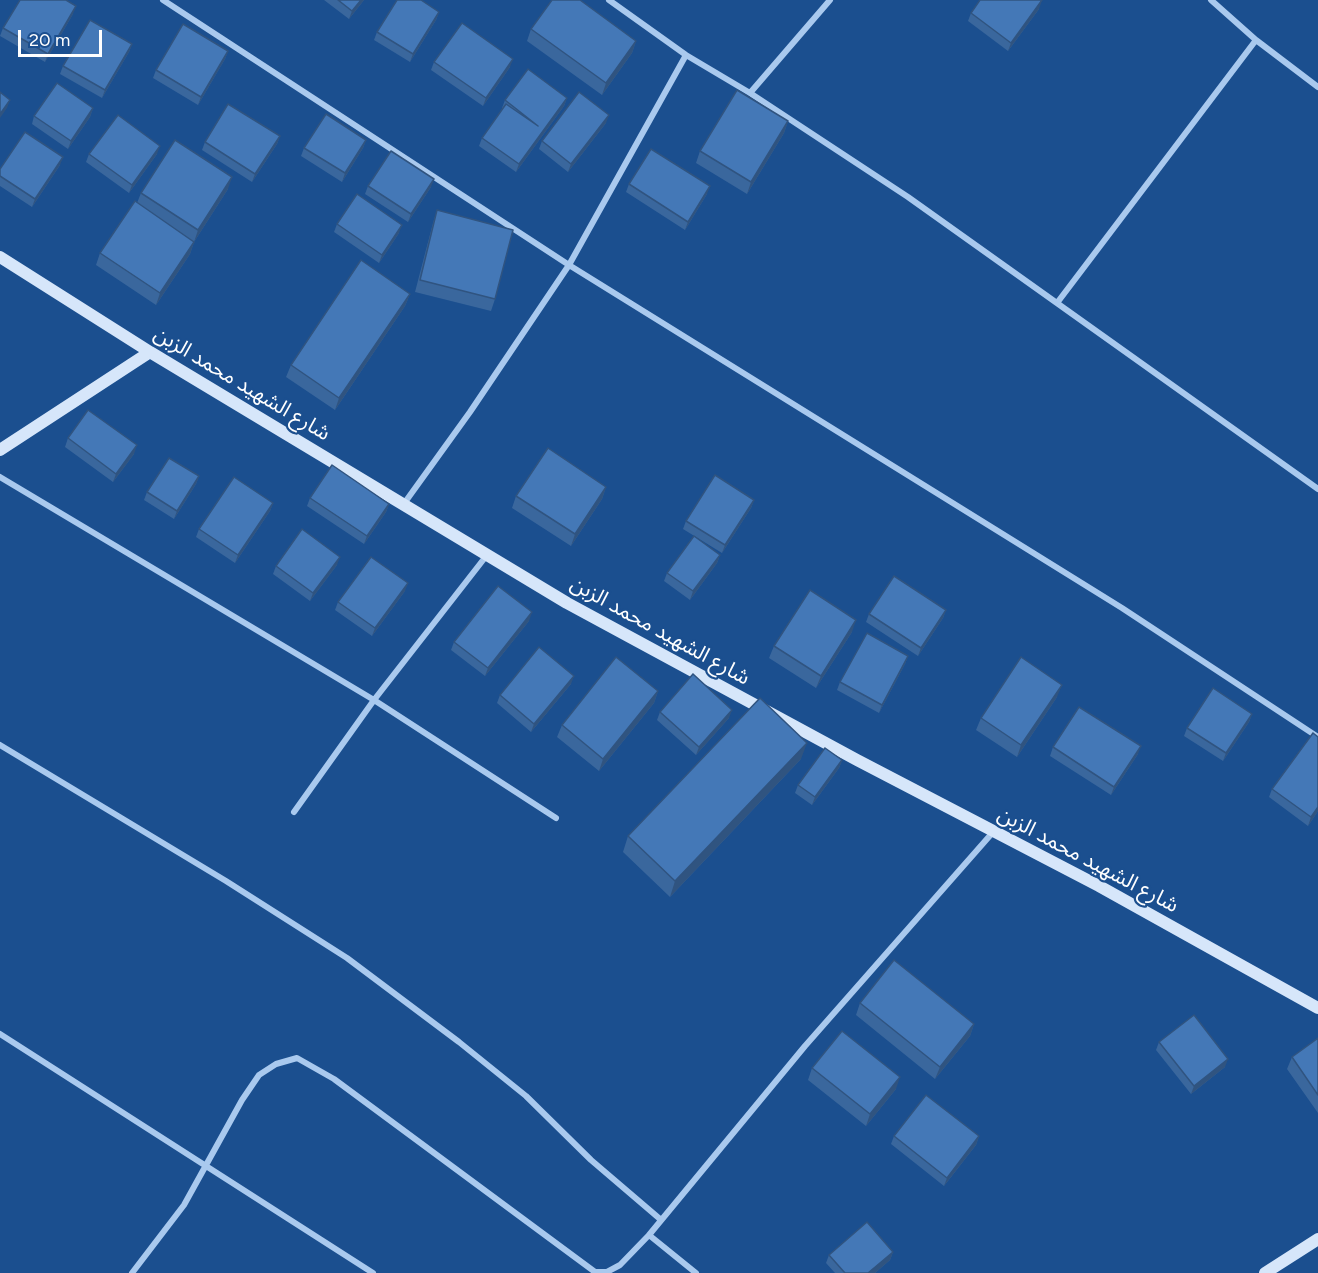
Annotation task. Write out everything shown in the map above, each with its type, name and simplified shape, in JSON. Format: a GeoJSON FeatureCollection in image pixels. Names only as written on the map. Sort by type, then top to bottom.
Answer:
{"type":"FeatureCollection","features":[{"type":"Feature","properties":{"kind":"street"},"geometry":{"type":"LineString","coordinates":[[163,0],[569,265],[1122,608],[1318,737]]}},
{"type":"Feature","properties":{"kind":"street"},"geometry":{"type":"LineString","coordinates":[[609,0],[686,56],[750,93],[908,197],[1318,488]]}},
{"type":"Feature","properties":{"kind":"street"},"geometry":{"type":"LineString","coordinates":[[750,93],[830,0]]}},
{"type":"Feature","properties":{"kind":"street"},"geometry":{"type":"LineString","coordinates":[[1211,0],[1256,40],[1318,87]]}},
{"type":"Feature","properties":{"kind":"street"},"geometry":{"type":"LineString","coordinates":[[1057,303],[1256,40]]}},
{"type":"Feature","properties":{"kind":"street"},"geometry":{"type":"LineString","coordinates":[[403,505],[470,412],[569,265],[686,56]]}},
{"type":"Feature","properties":{"kind":"street","name":"شارع الشهيد محمد الزبن"},"geometry":{"type":"LineString","coordinates":[[0,257],[150,352],[567,603],[1099,886],[1318,1008]]}},
{"type":"Feature","properties":{"kind":"street"},"geometry":{"type":"LineString","coordinates":[[0,450],[150,352]]}},
{"type":"Feature","properties":{"kind":"street"},"geometry":{"type":"LineString","coordinates":[[0,477],[374,700],[556,818]]}},
{"type":"Feature","properties":{"kind":"street"},"geometry":{"type":"LineString","coordinates":[[294,812],[374,700],[488,554]]}},
{"type":"Feature","properties":{"kind":"street"},"geometry":{"type":"LineString","coordinates":[[0,745],[226,881],[347,958],[459,1042],[526,1096],[591,1160],[660,1220]]}},
{"type":"Feature","properties":{"kind":"street"},"geometry":{"type":"LineString","coordinates":[[132,1273],[184,1205],[242,1100],[259,1075],[276,1064],[297,1058],[334,1079],[595,1272],[607,1272],[620,1265],[649,1234],[805,1046],[994,831]]}},
{"type":"Feature","properties":{"kind":"street"},"geometry":{"type":"LineString","coordinates":[[0,1034],[373,1273]]}},
{"type":"Feature","properties":{"kind":"street"},"geometry":{"type":"LineString","coordinates":[[649,1234],[696,1273]]}},
{"type":"Feature","properties":{"kind":"street"},"geometry":{"type":"LineString","coordinates":[[1272,1271],[1318,1239]]}},
{"type":"Feature","properties":{"kind":"building"},"geometry":{"type":"Polygon","coordinates":[[[20,0],[66,0],[76,6],[48,54],[3,28],[20,0]]]}},
{"type":"Feature","properties":{"kind":"building"},"geometry":{"type":"Polygon","coordinates":[[[338,0],[361,0],[352,11],[338,0]]]}},
{"type":"Feature","properties":{"kind":"building"},"geometry":{"type":"Polygon","coordinates":[[[397,0],[421,0],[439,12],[413,54],[377,32],[397,0]]]}},
{"type":"Feature","properties":{"kind":"building"},"geometry":{"type":"Polygon","coordinates":[[[552,0],[580,0],[636,41],[606,83],[531,29],[552,0]]]}},
{"type":"Feature","properties":{"kind":"building"},"geometry":{"type":"Polygon","coordinates":[[[980,0],[1042,0],[1011,43],[971,13],[980,0]]]}},
{"type":"Feature","properties":{"kind":"building"},"geometry":{"type":"Polygon","coordinates":[[[90,20],[132,44],[105,90],[63,66],[90,20]]]}},
{"type":"Feature","properties":{"kind":"building"},"geometry":{"type":"Polygon","coordinates":[[[462,23],[513,59],[486,98],[434,62],[462,23]]]}},
{"type":"Feature","properties":{"kind":"building"},"geometry":{"type":"Polygon","coordinates":[[[183,24],[228,51],[201,97],[156,70],[183,24]]]}},
{"type":"Feature","properties":{"kind":"building"},"geometry":{"type":"Polygon","coordinates":[[[528,69],[567,98],[519,164],[482,138],[506,104],[538,126],[505,100],[528,69]]]}},
{"type":"Feature","properties":{"kind":"building"},"geometry":{"type":"Polygon","coordinates":[[[57,83],[93,108],[71,141],[34,116],[57,83]]]}},
{"type":"Feature","properties":{"kind":"building"},"geometry":{"type":"Polygon","coordinates":[[[737,90],[788,121],[751,182],[700,151],[737,90]]]}},
{"type":"Feature","properties":{"kind":"building"},"geometry":{"type":"Polygon","coordinates":[[[0,92],[10,100],[0,114],[0,92]]]}},
{"type":"Feature","properties":{"kind":"building"},"geometry":{"type":"Polygon","coordinates":[[[579,92],[609,115],[571,164],[542,141],[579,92]]]}},
{"type":"Feature","properties":{"kind":"building"},"geometry":{"type":"Polygon","coordinates":[[[228,104],[280,136],[255,174],[205,142],[228,104]]]}},
{"type":"Feature","properties":{"kind":"building"},"geometry":{"type":"Polygon","coordinates":[[[326,114],[366,140],[345,173],[304,148],[326,114]]]}},
{"type":"Feature","properties":{"kind":"building"},"geometry":{"type":"Polygon","coordinates":[[[118,115],[160,146],[132,185],[89,154],[118,115]]]}},
{"type":"Feature","properties":{"kind":"building"},"geometry":{"type":"Polygon","coordinates":[[[25,132],[63,157],[35,199],[0,176],[0,169],[25,132]]]}},
{"type":"Feature","properties":{"kind":"building"},"geometry":{"type":"Polygon","coordinates":[[[175,140],[232,177],[198,230],[141,193],[175,140]]]}},
{"type":"Feature","properties":{"kind":"building"},"geometry":{"type":"Polygon","coordinates":[[[651,149],[710,186],[688,222],[629,184],[651,149]]]}},
{"type":"Feature","properties":{"kind":"building"},"geometry":{"type":"Polygon","coordinates":[[[391,151],[434,179],[411,214],[368,186],[391,151]]]}},
{"type":"Feature","properties":{"kind":"building"},"geometry":{"type":"Polygon","coordinates":[[[357,194],[402,225],[382,255],[337,224],[357,194]]]}},
{"type":"Feature","properties":{"kind":"building"},"geometry":{"type":"Polygon","coordinates":[[[135,201],[194,242],[160,293],[100,253],[135,201]]]}},
{"type":"Feature","properties":{"kind":"building"},"geometry":{"type":"Polygon","coordinates":[[[437,210],[513,230],[495,299],[420,280],[437,210]]]}},
{"type":"Feature","properties":{"kind":"building"},"geometry":{"type":"Polygon","coordinates":[[[361,260],[410,294],[339,398],[291,365],[361,260]]]}},
{"type":"Feature","properties":{"kind":"building"},"geometry":{"type":"Polygon","coordinates":[[[88,410],[137,445],[116,474],[68,438],[88,410]]]}},
{"type":"Feature","properties":{"kind":"building"},"geometry":{"type":"Polygon","coordinates":[[[548,448],[606,487],[575,534],[516,496],[548,448]]]}},
{"type":"Feature","properties":{"kind":"building"},"geometry":{"type":"Polygon","coordinates":[[[169,458],[199,476],[177,511],[147,492],[169,458]]]}},
{"type":"Feature","properties":{"kind":"building"},"geometry":{"type":"Polygon","coordinates":[[[332,465],[389,504],[367,536],[310,498],[332,465]]]}},
{"type":"Feature","properties":{"kind":"building"},"geometry":{"type":"Polygon","coordinates":[[[715,475],[754,500],[725,545],[686,521],[715,475]]]}},
{"type":"Feature","properties":{"kind":"building"},"geometry":{"type":"Polygon","coordinates":[[[234,477],[273,503],[238,555],[199,529],[234,477]]]}},
{"type":"Feature","properties":{"kind":"building"},"geometry":{"type":"Polygon","coordinates":[[[302,529],[340,557],[313,593],[276,566],[302,529]]]}},
{"type":"Feature","properties":{"kind":"building"},"geometry":{"type":"Polygon","coordinates":[[[694,536],[720,555],[693,591],[667,573],[694,536]]]}},
{"type":"Feature","properties":{"kind":"building"},"geometry":{"type":"Polygon","coordinates":[[[371,557],[408,583],[375,628],[338,602],[371,557]]]}},
{"type":"Feature","properties":{"kind":"building"},"geometry":{"type":"Polygon","coordinates":[[[894,576],[946,610],[921,648],[869,614],[894,576]]]}},
{"type":"Feature","properties":{"kind":"building"},"geometry":{"type":"Polygon","coordinates":[[[498,586],[532,612],[488,668],[454,642],[498,586]]]}},
{"type":"Feature","properties":{"kind":"building"},"geometry":{"type":"Polygon","coordinates":[[[810,590],[856,620],[821,676],[774,646],[810,590]]]}},
{"type":"Feature","properties":{"kind":"building"},"geometry":{"type":"Polygon","coordinates":[[[867,633],[908,656],[882,705],[840,682],[867,633]]]}},
{"type":"Feature","properties":{"kind":"building"},"geometry":{"type":"Polygon","coordinates":[[[539,647],[574,676],[534,724],[500,695],[539,647]]]}},
{"type":"Feature","properties":{"kind":"building"},"geometry":{"type":"Polygon","coordinates":[[[616,657],[658,691],[603,759],[562,725],[616,657]]]}},
{"type":"Feature","properties":{"kind":"building"},"geometry":{"type":"Polygon","coordinates":[[[1021,657],[1062,685],[1021,745],[981,718],[1021,657]]]}},
{"type":"Feature","properties":{"kind":"building"},"geometry":{"type":"Polygon","coordinates":[[[693,674],[732,710],[699,747],[660,712],[693,674]]]}},
{"type":"Feature","properties":{"kind":"building"},"geometry":{"type":"Polygon","coordinates":[[[1213,688],[1252,714],[1226,753],[1187,728],[1213,688]]]}},
{"type":"Feature","properties":{"kind":"building"},"geometry":{"type":"Polygon","coordinates":[[[760,698],[807,743],[675,881],[628,836],[760,698]]]}},
{"type":"Feature","properties":{"kind":"building"},"geometry":{"type":"Polygon","coordinates":[[[1079,707],[1141,746],[1114,787],[1053,747],[1079,707]]]}},
{"type":"Feature","properties":{"kind":"building"},"geometry":{"type":"Polygon","coordinates":[[[1313,733],[1318,737],[1318,807],[1311,817],[1272,789],[1313,733]]]}},
{"type":"Feature","properties":{"kind":"building"},"geometry":{"type":"Polygon","coordinates":[[[825,748],[842,760],[815,797],[798,785],[825,748]]]}},
{"type":"Feature","properties":{"kind":"building"},"geometry":{"type":"Polygon","coordinates":[[[894,960],[974,1024],[940,1067],[860,1003],[894,960]]]}},
{"type":"Feature","properties":{"kind":"building"},"geometry":{"type":"Polygon","coordinates":[[[1194,1015],[1228,1059],[1194,1086],[1159,1042],[1194,1015]]]}},
{"type":"Feature","properties":{"kind":"building"},"geometry":{"type":"Polygon","coordinates":[[[842,1031],[900,1077],[870,1114],[812,1068],[842,1031]]]}},
{"type":"Feature","properties":{"kind":"building"},"geometry":{"type":"Polygon","coordinates":[[[1318,1038],[1318,1095],[1292,1057],[1318,1038]]]}},
{"type":"Feature","properties":{"kind":"building"},"geometry":{"type":"Polygon","coordinates":[[[926,1095],[979,1136],[947,1178],[894,1136],[926,1095]]]}},
{"type":"Feature","properties":{"kind":"building"},"geometry":{"type":"Polygon","coordinates":[[[867,1222],[893,1252],[868,1273],[845,1273],[829,1255],[867,1222]]]}}]}
